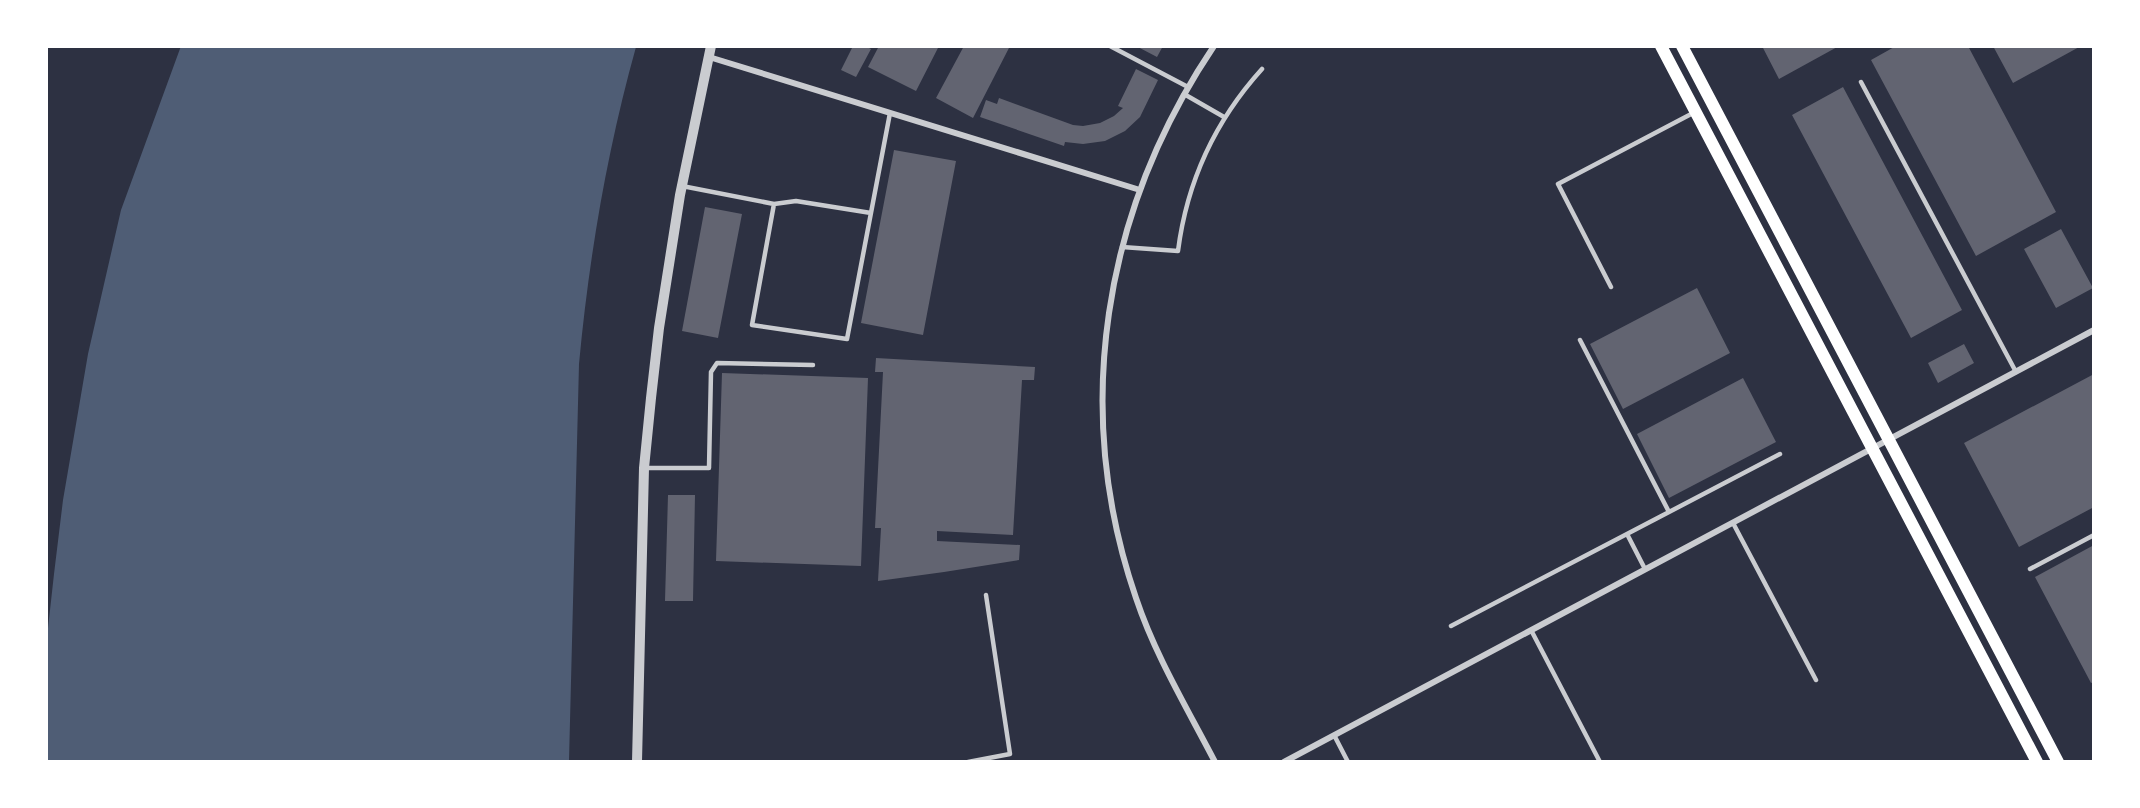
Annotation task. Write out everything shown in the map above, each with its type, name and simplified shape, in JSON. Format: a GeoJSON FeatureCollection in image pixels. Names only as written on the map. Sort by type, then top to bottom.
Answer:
{"type":"FeatureCollection","features":[{"type":"Feature","properties":{"kind":"main road"},"geometry":{"type":"LineString","coordinates":[[1661,46],[2037,762]]}},
{"type":"Feature","properties":{"kind":"main road"},"geometry":{"type":"LineString","coordinates":[[1682,46],[2058,762]]}},
{"type":"Feature","properties":{"kind":"street"},"geometry":{"type":"LineString","coordinates":[[1214,46],[1188,87],[1160,140],[1140,190],[1122,247],[1109,309],[1102,371],[1104,446],[1114,521],[1127,570],[1150,636],[1215,762]]}},
{"type":"Feature","properties":{"kind":"street"},"geometry":{"type":"LineString","coordinates":[[637,762],[644,468],[659,328],[681,186],[710,52],[890,113],[1140,190]]}},
{"type":"Feature","properties":{"kind":"street"},"geometry":{"type":"LineString","coordinates":[[1284,762],[2094,330]]}},
{"type":"Feature","properties":{"kind":"lane"},"geometry":{"type":"LineString","coordinates":[[1110,46],[1188,87]]}},
{"type":"Feature","properties":{"kind":"lane"},"geometry":{"type":"LineString","coordinates":[[1122,247],[1178,251],[1183,216],[1206,149],[1224,117],[1262,69]]}},
{"type":"Feature","properties":{"kind":"lane"},"geometry":{"type":"LineString","coordinates":[[1861,82],[2016,372]]}},
{"type":"Feature","properties":{"kind":"lane"},"geometry":{"type":"LineString","coordinates":[[1184,94],[1224,117]]}},
{"type":"Feature","properties":{"kind":"lane"},"geometry":{"type":"LineString","coordinates":[[1611,287],[1557,184],[1695,112]]}},
{"type":"Feature","properties":{"kind":"lane"},"geometry":{"type":"LineString","coordinates":[[774,204],[752,325],[847,339],[890,113]]}},
{"type":"Feature","properties":{"kind":"lane"},"geometry":{"type":"LineString","coordinates":[[681,186],[774,204],[796,201],[871,213]]}},
{"type":"Feature","properties":{"kind":"lane"},"geometry":{"type":"LineString","coordinates":[[1580,340],[1669,512]]}},
{"type":"Feature","properties":{"kind":"lane"},"geometry":{"type":"LineString","coordinates":[[644,468],[709,468],[711,372],[717,363],[813,365]]}},
{"type":"Feature","properties":{"kind":"lane"},"geometry":{"type":"LineString","coordinates":[[1451,626],[1780,454]]}},
{"type":"Feature","properties":{"kind":"lane"},"geometry":{"type":"LineString","coordinates":[[1733,523],[1816,680]]}},
{"type":"Feature","properties":{"kind":"lane"},"geometry":{"type":"LineString","coordinates":[[1627,534],[1645,569]]}},
{"type":"Feature","properties":{"kind":"lane"},"geometry":{"type":"LineString","coordinates":[[2030,569],[2094,535]]}},
{"type":"Feature","properties":{"kind":"lane"},"geometry":{"type":"LineString","coordinates":[[986,595],[1011,762]]}},
{"type":"Feature","properties":{"kind":"lane"},"geometry":{"type":"LineString","coordinates":[[1531,630],[1600,762]]}},
{"type":"Feature","properties":{"kind":"lane"},"geometry":{"type":"LineString","coordinates":[[1334,735],[1348,762]]}},
{"type":"Feature","properties":{"kind":"lane"},"geometry":{"type":"LineString","coordinates":[[968,762],[1010,754]]}},
{"type":"Feature","properties":{"kind":"water"},"geometry":{"type":"Polygon","coordinates":[[[181,46],[636,47],[616,125],[600,204],[579,364],[569,761],[47,761],[46,646],[63,500],[88,354],[121,210],[181,46]]]}},
{"type":"Feature","properties":{"kind":"building"},"geometry":{"type":"Polygon","coordinates":[[[853,46],[865,46],[871,49],[856,77],[841,70],[853,46]]]}},
{"type":"Feature","properties":{"kind":"building"},"geometry":{"type":"Polygon","coordinates":[[[879,46],[939,46],[916,91],[868,67],[879,46]]]}},
{"type":"Feature","properties":{"kind":"building"},"geometry":{"type":"Polygon","coordinates":[[[964,46],[1010,46],[973,118],[936,98],[964,46]]]}},
{"type":"Feature","properties":{"kind":"building"},"geometry":{"type":"Polygon","coordinates":[[[1136,46],[1163,46],[1157,57],[1136,46]]]}},
{"type":"Feature","properties":{"kind":"building"},"geometry":{"type":"Polygon","coordinates":[[[1762,46],[1839,46],[1779,79],[1762,46]]]}},
{"type":"Feature","properties":{"kind":"building"},"geometry":{"type":"Polygon","coordinates":[[[1896,46],[1968,46],[2056,212],[1976,256],[1871,60],[1896,46]]]}},
{"type":"Feature","properties":{"kind":"building"},"geometry":{"type":"Polygon","coordinates":[[[1993,46],[2081,46],[2013,83],[1993,46]]]}},
{"type":"Feature","properties":{"kind":"building"},"geometry":{"type":"Polygon","coordinates":[[[1136,69],[1158,80],[1140,117],[1125,131],[1105,141],[1083,144],[1065,142],[1064,146],[980,117],[986,100],[997,104],[999,98],[1073,125],[1100,123],[1123,108],[1118,106],[1136,69]]]}},
{"type":"Feature","properties":{"kind":"building"},"geometry":{"type":"Polygon","coordinates":[[[1843,87],[1962,310],[1911,338],[1792,115],[1843,87]]]}},
{"type":"Feature","properties":{"kind":"building"},"geometry":{"type":"Polygon","coordinates":[[[894,150],[956,161],[923,335],[861,323],[894,150]]]}},
{"type":"Feature","properties":{"kind":"building"},"geometry":{"type":"Polygon","coordinates":[[[705,207],[742,214],[718,338],[682,331],[705,207]]]}},
{"type":"Feature","properties":{"kind":"building"},"geometry":{"type":"Polygon","coordinates":[[[2061,229],[2093,288],[2056,308],[2024,249],[2061,229]]]}},
{"type":"Feature","properties":{"kind":"building"},"geometry":{"type":"Polygon","coordinates":[[[1697,288],[1730,353],[1623,409],[1590,344],[1697,288]]]}},
{"type":"Feature","properties":{"kind":"building"},"geometry":{"type":"Polygon","coordinates":[[[1964,344],[1974,363],[1938,383],[1928,363],[1964,344]]]}},
{"type":"Feature","properties":{"kind":"building"},"geometry":{"type":"Polygon","coordinates":[[[876,358],[1035,367],[1034,380],[1022,380],[1013,535],[937,531],[937,541],[1020,545],[1019,560],[878,581],[881,528],[875,528],[883,372],[875,372],[876,358]]]}},
{"type":"Feature","properties":{"kind":"building"},"geometry":{"type":"Polygon","coordinates":[[[722,373],[868,378],[861,566],[716,561],[722,373]]]}},
{"type":"Feature","properties":{"kind":"building"},"geometry":{"type":"Polygon","coordinates":[[[2094,374],[2094,507],[2019,547],[1964,443],[2094,374]]]}},
{"type":"Feature","properties":{"kind":"building"},"geometry":{"type":"Polygon","coordinates":[[[1743,378],[1776,442],[1669,498],[1637,434],[1743,378]]]}},
{"type":"Feature","properties":{"kind":"building"},"geometry":{"type":"Polygon","coordinates":[[[668,495],[695,495],[693,601],[665,601],[668,495]]]}},
{"type":"Feature","properties":{"kind":"building"},"geometry":{"type":"Polygon","coordinates":[[[2094,545],[2094,682],[2091,683],[2035,577],[2094,545]]]}}]}
